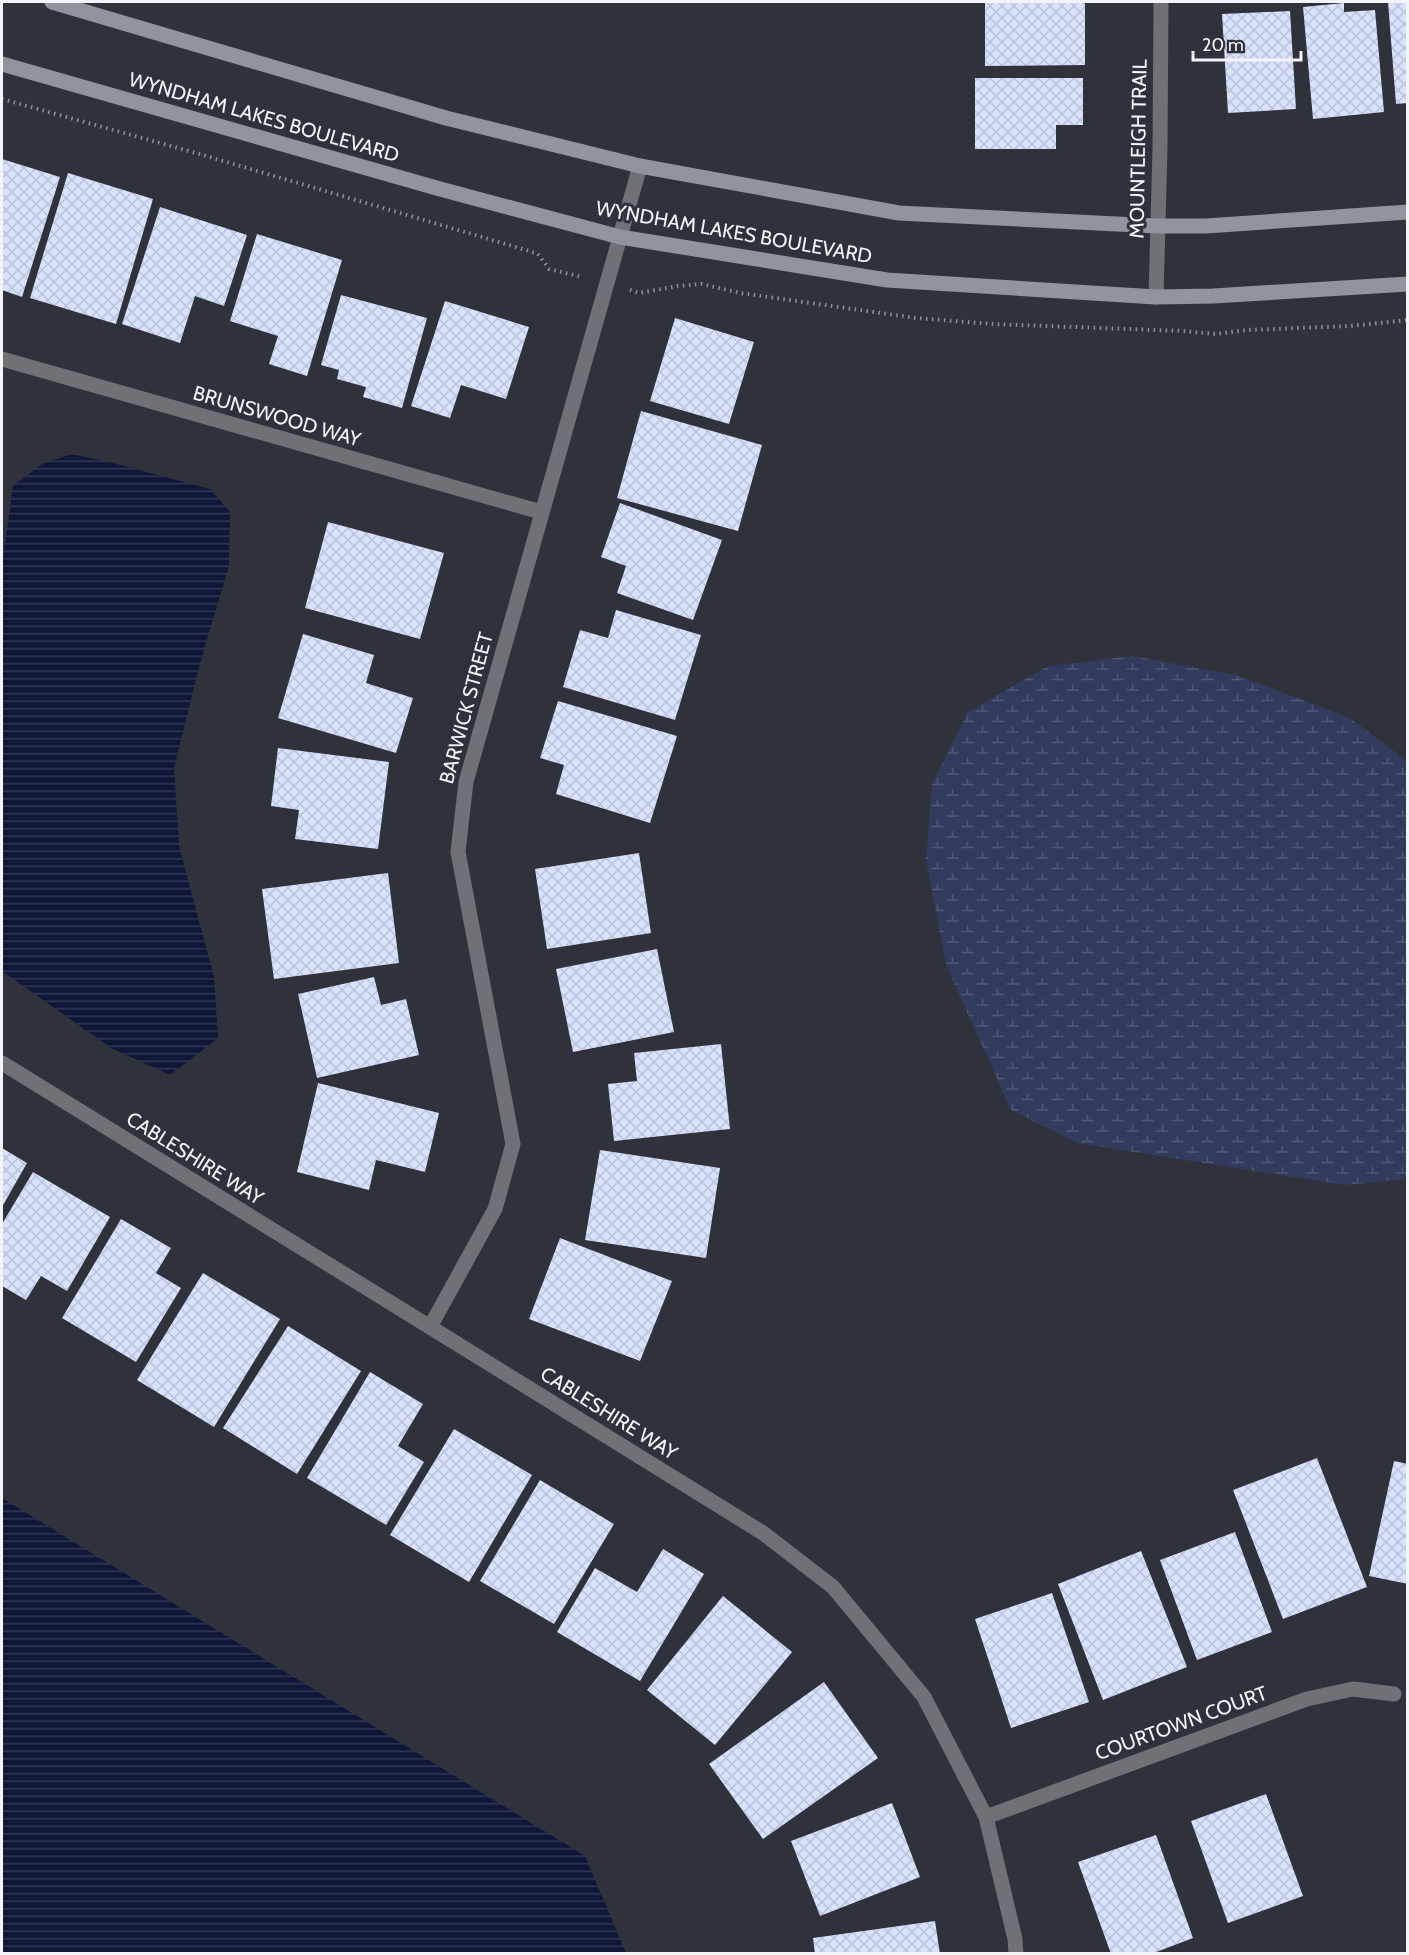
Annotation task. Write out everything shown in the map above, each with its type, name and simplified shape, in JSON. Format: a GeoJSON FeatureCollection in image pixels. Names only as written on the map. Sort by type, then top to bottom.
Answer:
{"type":"FeatureCollection","features":[{"type":"Feature","properties":{"kind":"street"},"geometry":{"type":"LineString","coordinates":[[52,2],[446,118],[640,166],[899,213],[1157,226],[1206,226],[1407,212]]}},
{"type":"Feature","properties":{"kind":"street","name":"MOUNTLEIGH TRAIL"},"geometry":{"type":"LineString","coordinates":[[1156,297],[1161,2]]}},
{"type":"Feature","properties":{"kind":"street","name":"WYNDHAM LAKES BOULEVARD"},"geometry":{"type":"LineString","coordinates":[[2,64],[440,189],[620,237],[887,280],[1156,297],[1213,296],[1407,284]]}},
{"type":"Feature","properties":{"kind":"street","name":"BARWICK STREET"},"geometry":{"type":"LineString","coordinates":[[430,1327],[495,1209],[513,1144],[458,852],[466,782],[640,166]]}},
{"type":"Feature","properties":{"kind":"street","name":"BRUNSWOOD WAY"},"geometry":{"type":"LineString","coordinates":[[2,359],[541,512]]}},
{"type":"Feature","properties":{"kind":"street","name":"CABLESHIRE WAY"},"geometry":{"type":"LineString","coordinates":[[2,1064],[763,1533],[834,1587],[924,1697],[986,1817],[1015,1939],[1016,1953]]}},
{"type":"Feature","properties":{"kind":"street","name":"COURTOWN COURT"},"geometry":{"type":"LineString","coordinates":[[986,1817],[1307,1698],[1353,1689],[1394,1694]]}},
{"type":"Feature","properties":{"kind":"path"},"geometry":{"type":"LineString","coordinates":[[2,99],[196,153],[526,250],[538,254],[549,269],[560,272]]}},
{"type":"Feature","properties":{"kind":"green space"},"geometry":{"type":"Polygon","coordinates":[[[1133,656],[1239,676],[1350,718],[1407,761],[1407,1179],[1344,1185],[1077,1143],[1011,1110],[946,965],[926,860],[932,784],[968,712],[1048,666],[1133,656]]]}},
{"type":"Feature","properties":{"kind":"shaded area"},"geometry":{"type":"Polygon","coordinates":[[[71,454],[210,489],[230,512],[229,566],[200,663],[174,768],[179,846],[214,977],[218,1038],[170,1075],[111,1048],[2,971],[2,567],[13,486],[42,464],[71,454]]]}},
{"type":"Feature","properties":{"kind":"shaded area"},"geometry":{"type":"Polygon","coordinates":[[[2,1498],[585,1856],[626,1953],[2,1953],[2,1498]]]}},
{"type":"Feature","properties":{"kind":"building"},"geometry":{"type":"Polygon","coordinates":[[[985,2],[1085,2],[1085,65],[985,66],[985,2]]]}},
{"type":"Feature","properties":{"kind":"building"},"geometry":{"type":"Polygon","coordinates":[[[1388,2],[1408,2],[1408,103],[1396,104],[1388,2]]]}},
{"type":"Feature","properties":{"kind":"building"},"geometry":{"type":"Polygon","coordinates":[[[1344,3],[1344,12],[1375,10],[1384,112],[1313,119],[1303,7],[1344,3]]]}},
{"type":"Feature","properties":{"kind":"building"},"geometry":{"type":"Polygon","coordinates":[[[1290,11],[1296,109],[1228,113],[1222,14],[1290,11]]]}},
{"type":"Feature","properties":{"kind":"building"},"geometry":{"type":"Polygon","coordinates":[[[975,78],[1083,78],[1083,125],[1056,125],[1056,149],[975,149],[975,78]]]}},
{"type":"Feature","properties":{"kind":"building"},"geometry":{"type":"Polygon","coordinates":[[[2,159],[60,177],[22,297],[2,290],[2,159]]]}},
{"type":"Feature","properties":{"kind":"building"},"geometry":{"type":"Polygon","coordinates":[[[68,173],[153,199],[116,324],[30,298],[68,173]]]}},
{"type":"Feature","properties":{"kind":"building"},"geometry":{"type":"Polygon","coordinates":[[[160,207],[247,235],[224,306],[195,296],[180,343],[122,324],[160,207]]]}},
{"type":"Feature","properties":{"kind":"building"},"geometry":{"type":"Polygon","coordinates":[[[257,234],[342,260],[307,376],[269,364],[278,336],[230,321],[257,234]]]}},
{"type":"Feature","properties":{"kind":"building"},"geometry":{"type":"Polygon","coordinates":[[[341,295],[427,318],[402,408],[363,397],[366,387],[337,379],[339,370],[321,365],[341,295]]]}},
{"type":"Feature","properties":{"kind":"building"},"geometry":{"type":"Polygon","coordinates":[[[445,301],[529,327],[506,399],[461,385],[450,418],[411,406],[445,301]]]}},
{"type":"Feature","properties":{"kind":"building"},"geometry":{"type":"Polygon","coordinates":[[[675,318],[754,342],[729,424],[650,401],[675,318]]]}},
{"type":"Feature","properties":{"kind":"building"},"geometry":{"type":"Polygon","coordinates":[[[641,411],[762,445],[738,531],[617,498],[641,411]]]}},
{"type":"Feature","properties":{"kind":"building"},"geometry":{"type":"Polygon","coordinates":[[[620,503],[722,540],[693,620],[617,593],[626,566],[601,557],[620,503]]]}},
{"type":"Feature","properties":{"kind":"building"},"geometry":{"type":"Polygon","coordinates":[[[328,522],[444,553],[420,639],[305,608],[328,522]]]}},
{"type":"Feature","properties":{"kind":"building"},"geometry":{"type":"Polygon","coordinates":[[[616,610],[701,635],[675,720],[563,687],[580,630],[608,638],[616,610]]]}},
{"type":"Feature","properties":{"kind":"building"},"geometry":{"type":"Polygon","coordinates":[[[303,634],[374,655],[366,683],[413,698],[396,753],[278,718],[303,634]]]}},
{"type":"Feature","properties":{"kind":"building"},"geometry":{"type":"Polygon","coordinates":[[[558,701],[677,736],[650,823],[556,794],[564,765],[540,758],[558,701]]]}},
{"type":"Feature","properties":{"kind":"building"},"geometry":{"type":"Polygon","coordinates":[[[278,748],[389,762],[378,849],[295,839],[299,810],[271,806],[278,748]]]}},
{"type":"Feature","properties":{"kind":"building"},"geometry":{"type":"Polygon","coordinates":[[[639,853],[651,933],[547,949],[535,869],[639,853]]]}},
{"type":"Feature","properties":{"kind":"building"},"geometry":{"type":"Polygon","coordinates":[[[388,873],[399,963],[274,979],[262,889],[388,873]]]}},
{"type":"Feature","properties":{"kind":"building"},"geometry":{"type":"Polygon","coordinates":[[[657,949],[674,1032],[573,1052],[556,969],[657,949]]]}},
{"type":"Feature","properties":{"kind":"building"},"geometry":{"type":"Polygon","coordinates":[[[374,977],[381,1005],[406,999],[419,1055],[317,1078],[298,994],[374,977]]]}},
{"type":"Feature","properties":{"kind":"building"},"geometry":{"type":"Polygon","coordinates":[[[721,1044],[730,1129],[614,1141],[608,1084],[637,1081],[634,1053],[721,1044]]]}},
{"type":"Feature","properties":{"kind":"building"},"geometry":{"type":"Polygon","coordinates":[[[318,1083],[439,1113],[425,1172],[376,1160],[369,1190],[297,1172],[318,1083]]]}},
{"type":"Feature","properties":{"kind":"building"},"geometry":{"type":"Polygon","coordinates":[[[2,1148],[27,1163],[2,1207],[2,1148]]]}},
{"type":"Feature","properties":{"kind":"building"},"geometry":{"type":"Polygon","coordinates":[[[600,1150],[720,1168],[706,1258],[585,1240],[600,1150]]]}},
{"type":"Feature","properties":{"kind":"building"},"geometry":{"type":"Polygon","coordinates":[[[33,1172],[110,1217],[67,1291],[41,1276],[26,1300],[2,1286],[2,1224],[33,1172]]]}},
{"type":"Feature","properties":{"kind":"building"},"geometry":{"type":"Polygon","coordinates":[[[121,1219],[171,1248],[156,1273],[181,1288],[136,1362],[62,1318],[121,1219]]]}},
{"type":"Feature","properties":{"kind":"building"},"geometry":{"type":"Polygon","coordinates":[[[560,1238],[672,1281],[640,1361],[529,1319],[560,1238]]]}},
{"type":"Feature","properties":{"kind":"building"},"geometry":{"type":"Polygon","coordinates":[[[203,1273],[280,1319],[214,1427],[137,1380],[203,1273]]]}},
{"type":"Feature","properties":{"kind":"building"},"geometry":{"type":"Polygon","coordinates":[[[288,1326],[361,1371],[297,1474],[223,1428],[288,1326]]]}},
{"type":"Feature","properties":{"kind":"building"},"geometry":{"type":"Polygon","coordinates":[[[370,1372],[423,1404],[398,1446],[424,1462],[386,1525],[307,1478],[370,1372]]]}},
{"type":"Feature","properties":{"kind":"building"},"geometry":{"type":"Polygon","coordinates":[[[454,1429],[532,1475],[469,1582],[390,1535],[454,1429]]]}},
{"type":"Feature","properties":{"kind":"building"},"geometry":{"type":"Polygon","coordinates":[[[1317,1458],[1367,1587],[1283,1619],[1233,1490],[1317,1458]]]}},
{"type":"Feature","properties":{"kind":"building"},"geometry":{"type":"Polygon","coordinates":[[[1394,1461],[1408,1464],[1408,1584],[1369,1576],[1394,1461]]]}},
{"type":"Feature","properties":{"kind":"building"},"geometry":{"type":"Polygon","coordinates":[[[540,1480],[614,1524],[554,1624],[480,1581],[540,1480]]]}},
{"type":"Feature","properties":{"kind":"building"},"geometry":{"type":"Polygon","coordinates":[[[1235,1532],[1272,1632],[1197,1660],[1160,1560],[1235,1532]]]}},
{"type":"Feature","properties":{"kind":"building"},"geometry":{"type":"Polygon","coordinates":[[[663,1549],[704,1574],[640,1681],[557,1632],[595,1568],[637,1592],[663,1549]]]}},
{"type":"Feature","properties":{"kind":"building"},"geometry":{"type":"Polygon","coordinates":[[[1141,1551],[1187,1667],[1103,1700],[1058,1584],[1141,1551]]]}},
{"type":"Feature","properties":{"kind":"building"},"geometry":{"type":"Polygon","coordinates":[[[1052,1593],[1089,1702],[1011,1728],[975,1619],[1052,1593]]]}},
{"type":"Feature","properties":{"kind":"building"},"geometry":{"type":"Polygon","coordinates":[[[723,1596],[792,1652],[715,1745],[647,1690],[723,1596]]]}},
{"type":"Feature","properties":{"kind":"building"},"geometry":{"type":"Polygon","coordinates":[[[824,1682],[878,1758],[763,1839],[709,1764],[824,1682]]]}},
{"type":"Feature","properties":{"kind":"building"},"geometry":{"type":"Polygon","coordinates":[[[1266,1794],[1303,1896],[1228,1923],[1191,1821],[1266,1794]]]}},
{"type":"Feature","properties":{"kind":"building"},"geometry":{"type":"Polygon","coordinates":[[[892,1803],[920,1877],[820,1916],[791,1841],[892,1803]]]}},
{"type":"Feature","properties":{"kind":"building"},"geometry":{"type":"Polygon","coordinates":[[[1156,1835],[1193,1938],[1151,1954],[1111,1954],[1078,1862],[1156,1835]]]}},
{"type":"Feature","properties":{"kind":"building"},"geometry":{"type":"Polygon","coordinates":[[[935,1921],[940,1954],[815,1954],[813,1938],[935,1921]]]}}]}
